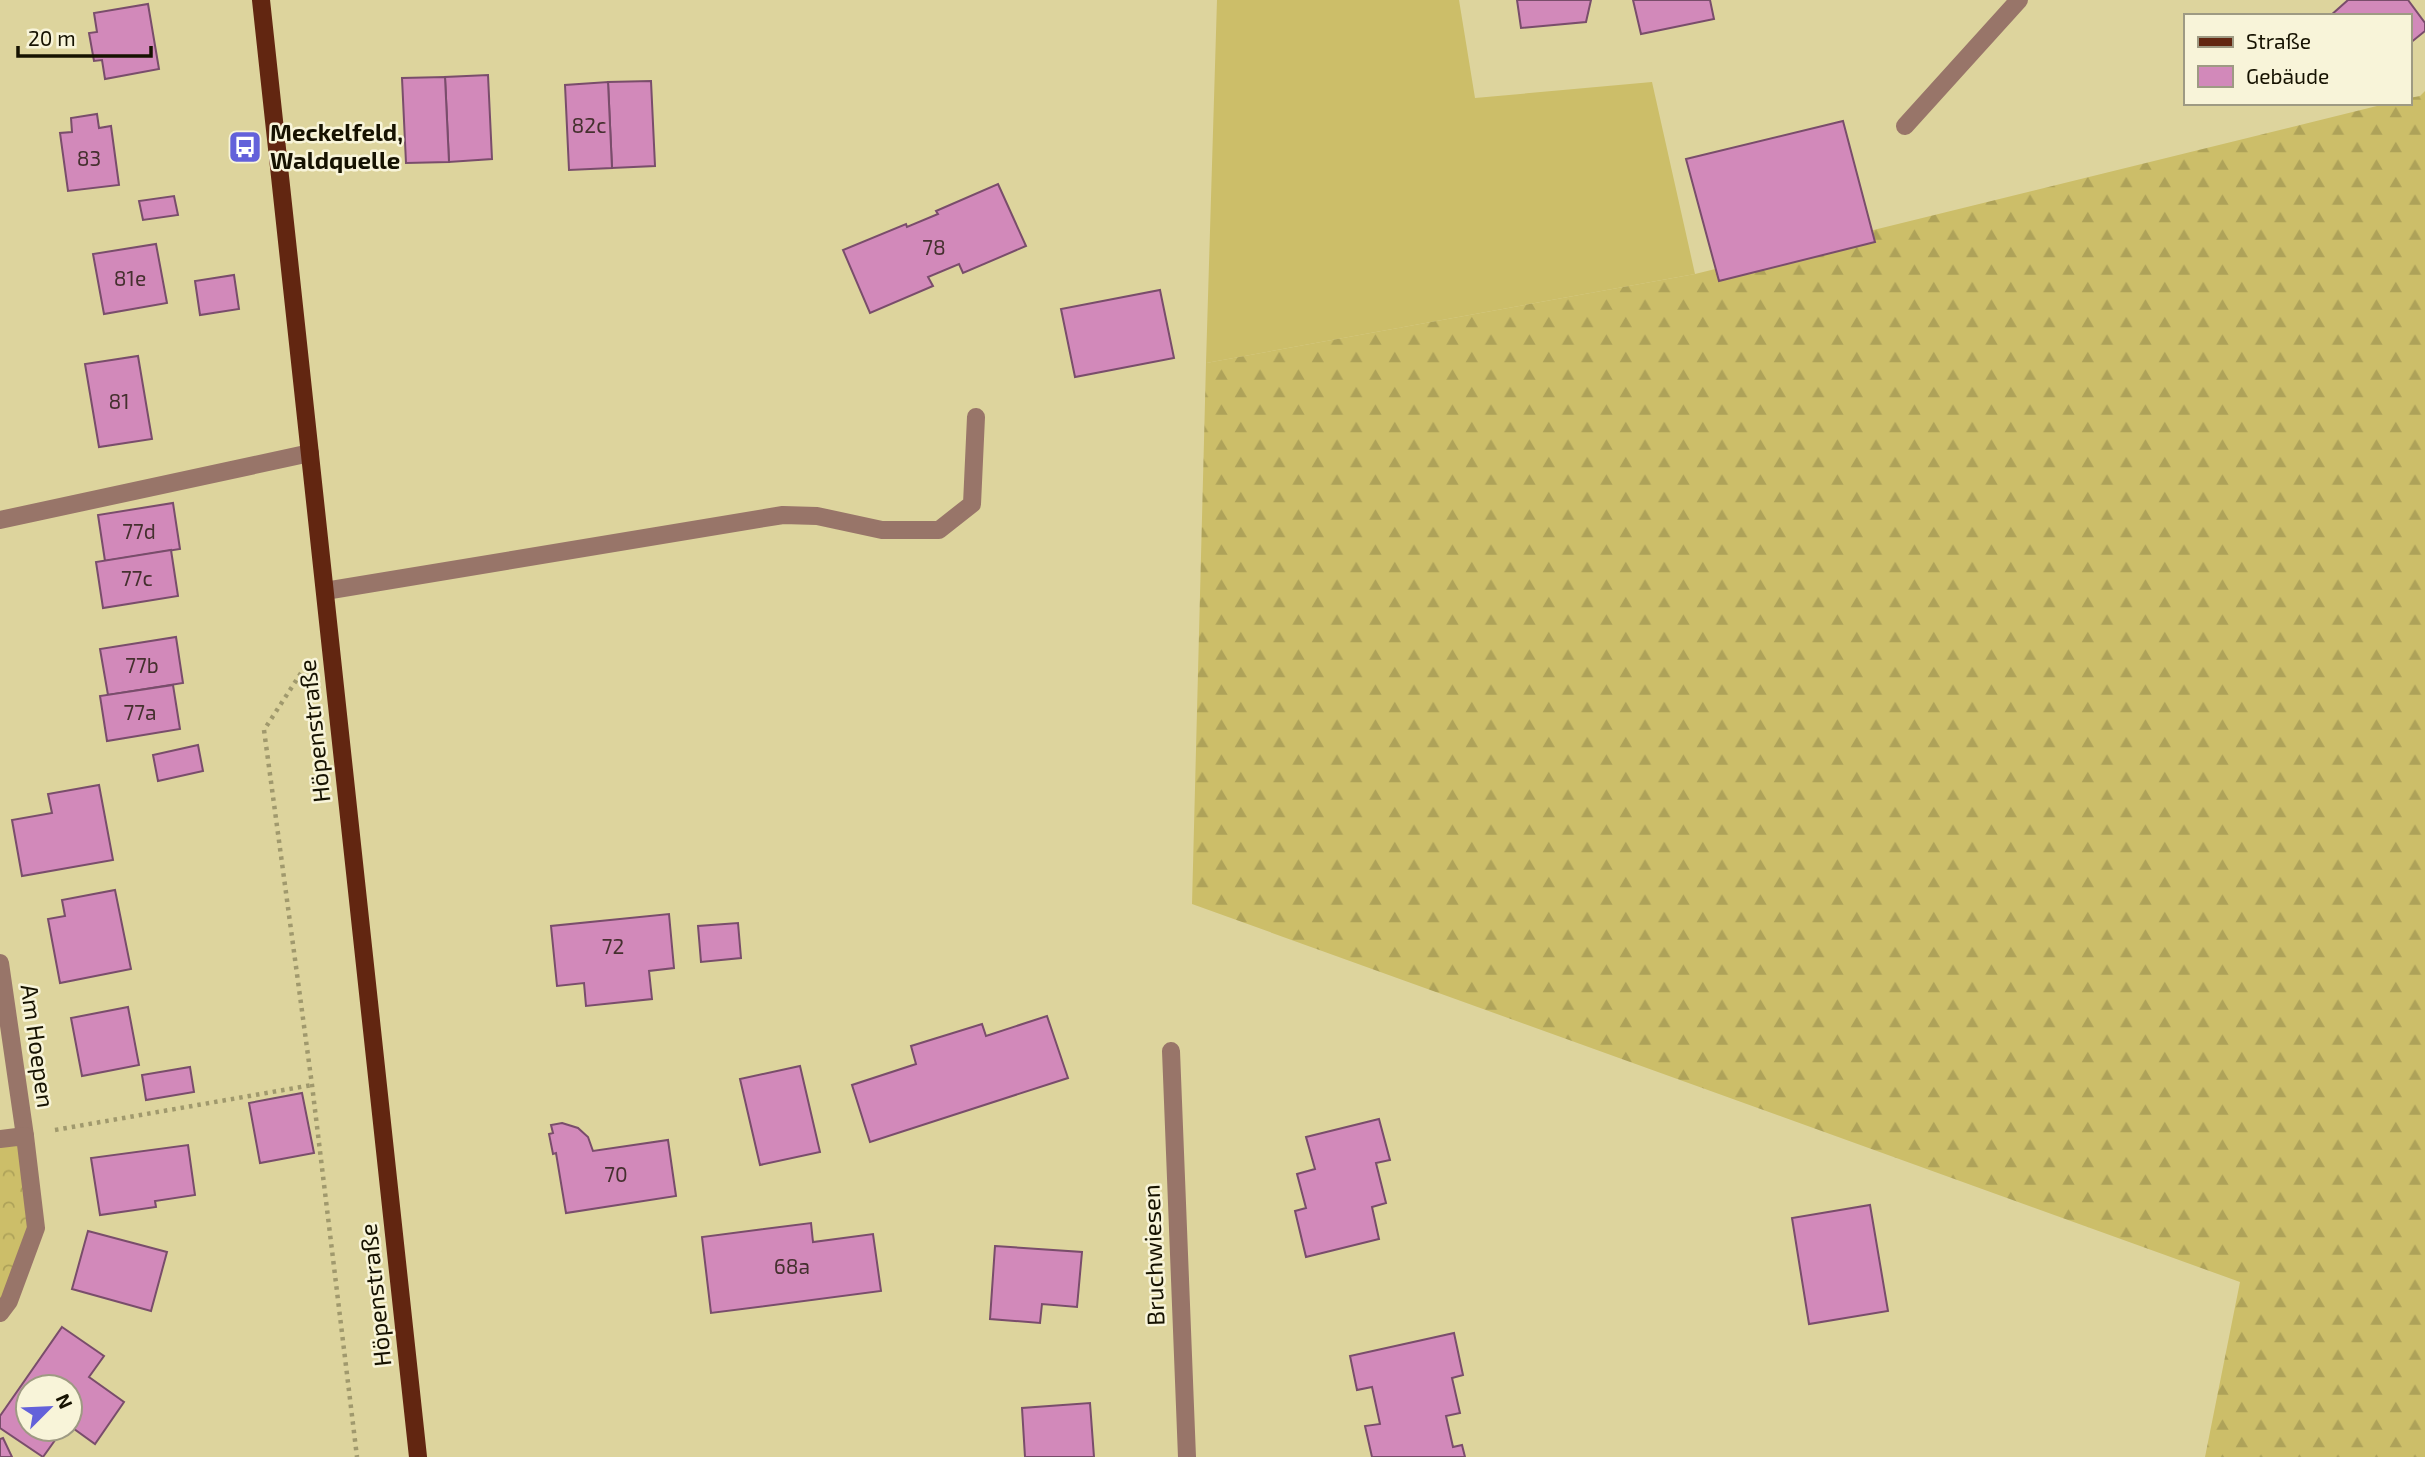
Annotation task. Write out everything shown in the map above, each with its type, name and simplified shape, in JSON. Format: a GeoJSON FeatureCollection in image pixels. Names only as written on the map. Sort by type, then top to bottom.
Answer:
{"type":"FeatureCollection","features":[{"type":"Feature","properties":{"kind":"main road","name":"Höpenstraße"},"geometry":{"type":"LineString","coordinates":[[261,0],[418,1457]]}},
{"type":"Feature","properties":{"kind":"street"},"geometry":{"type":"LineString","coordinates":[[1905,126],[2019,0]]}},
{"type":"Feature","properties":{"kind":"street"},"geometry":{"type":"LineString","coordinates":[[325,591],[783,515],[817,516],[882,530],[939,530],[972,505],[976,417]]}},
{"type":"Feature","properties":{"kind":"street"},"geometry":{"type":"LineString","coordinates":[[0,520],[310,453]]}},
{"type":"Feature","properties":{"kind":"street","name":"Am Hoepen"},"geometry":{"type":"LineString","coordinates":[[0,963],[36,1228],[9,1301],[0,1314]]}},
{"type":"Feature","properties":{"kind":"street","name":"Bruchwiesen"},"geometry":{"type":"LineString","coordinates":[[1171,1051],[1187,1457]]}},
{"type":"Feature","properties":{"kind":"street"},"geometry":{"type":"LineString","coordinates":[[0,1139],[25,1136]]}},
{"type":"Feature","properties":{"kind":"path"},"geometry":{"type":"LineString","coordinates":[[329,632],[264,730],[312,1085],[357,1457]]}},
{"type":"Feature","properties":{"kind":"path"},"geometry":{"type":"LineString","coordinates":[[25,1136],[312,1085]]}},
{"type":"Feature","properties":{"kind":"green space"},"geometry":{"type":"Polygon","coordinates":[[[1217,0],[1459,0],[1475,98],[1652,82],[1695,274],[1206,363],[1217,0]]]}},
{"type":"Feature","properties":{"kind":"green space"},"geometry":{"type":"Polygon","coordinates":[[[2425,91],[2425,1457],[2205,1457],[2240,1282],[1192,904],[1206,363],[1695,274],[2381,105],[2411,105],[2411,98],[2420,96],[2425,91]]]}},
{"type":"Feature","properties":{"kind":"green space"},"geometry":{"type":"Polygon","coordinates":[[[25,1136],[33,1229],[0,1308],[0,1139],[25,1136]]]}},
{"type":"Feature","properties":{"kind":"building"},"geometry":{"type":"Polygon","coordinates":[[[1517,0],[1591,0],[1586,22],[1521,28],[1517,0]]]}},
{"type":"Feature","properties":{"kind":"building"},"geometry":{"type":"Polygon","coordinates":[[[1633,0],[1710,0],[1714,19],[1641,34],[1633,0]]]}},
{"type":"Feature","properties":{"kind":"building"},"geometry":{"type":"Polygon","coordinates":[[[2348,0],[2408,0],[2425,23],[2425,31],[2411,42],[2411,14],[2332,14],[2348,0]]]}},
{"type":"Feature","properties":{"kind":"building"},"geometry":{"type":"Polygon","coordinates":[[[148,4],[159,69],[105,79],[102,60],[94,61],[89,33],[97,32],[94,13],[148,4]]]}},
{"type":"Feature","properties":{"kind":"building"},"geometry":{"type":"Polygon","coordinates":[[[488,75],[492,159],[449,162],[445,77],[488,75]]]}},
{"type":"Feature","properties":{"kind":"building"},"geometry":{"type":"Polygon","coordinates":[[[445,77],[449,162],[406,163],[402,78],[445,77]]]}},
{"type":"Feature","properties":{"kind":"building"},"geometry":{"type":"Polygon","coordinates":[[[651,81],[655,166],[612,168],[608,82],[651,81]]]}},
{"type":"Feature","properties":{"kind":"building"},"geometry":{"type":"Polygon","coordinates":[[[608,82],[612,168],[569,170],[565,85],[608,82]]]}},
{"type":"Feature","properties":{"kind":"building"},"geometry":{"type":"Polygon","coordinates":[[[97,114],[99,128],[111,126],[119,185],[68,191],[60,133],[72,132],[71,118],[97,114]]]}},
{"type":"Feature","properties":{"kind":"building"},"geometry":{"type":"Polygon","coordinates":[[[1843,121],[1875,242],[1719,281],[1686,159],[1843,121]]]}},
{"type":"Feature","properties":{"kind":"building"},"geometry":{"type":"Polygon","coordinates":[[[998,184],[1026,246],[963,273],[959,264],[928,277],[933,286],[870,313],[843,250],[938,214],[936,211],[998,184]]]}},
{"type":"Feature","properties":{"kind":"building"},"geometry":{"type":"Polygon","coordinates":[[[174,196],[178,215],[143,220],[139,201],[174,196]]]}},
{"type":"Feature","properties":{"kind":"building"},"geometry":{"type":"Polygon","coordinates":[[[156,244],[167,303],[104,314],[93,254],[156,244]]]}},
{"type":"Feature","properties":{"kind":"building"},"geometry":{"type":"Polygon","coordinates":[[[234,275],[239,309],[200,315],[195,281],[234,275]]]}},
{"type":"Feature","properties":{"kind":"building"},"geometry":{"type":"Polygon","coordinates":[[[1160,290],[1174,358],[1075,377],[1061,309],[1160,290]]]}},
{"type":"Feature","properties":{"kind":"building"},"geometry":{"type":"Polygon","coordinates":[[[138,356],[152,439],[99,447],[85,364],[138,356]]]}},
{"type":"Feature","properties":{"kind":"building"},"geometry":{"type":"Polygon","coordinates":[[[173,503],[180,549],[105,561],[98,515],[173,503]]]}},
{"type":"Feature","properties":{"kind":"building"},"geometry":{"type":"Polygon","coordinates":[[[171,550],[178,596],[103,608],[96,562],[171,550]]]}},
{"type":"Feature","properties":{"kind":"building"},"geometry":{"type":"Polygon","coordinates":[[[176,637],[183,683],[108,695],[100,649],[176,637]]]}},
{"type":"Feature","properties":{"kind":"building"},"geometry":{"type":"Polygon","coordinates":[[[173,685],[180,729],[107,741],[100,696],[173,685]]]}},
{"type":"Feature","properties":{"kind":"building"},"geometry":{"type":"Polygon","coordinates":[[[198,745],[203,771],[158,781],[153,755],[198,745]]]}},
{"type":"Feature","properties":{"kind":"building"},"geometry":{"type":"Polygon","coordinates":[[[99,785],[113,860],[22,876],[12,820],[52,813],[48,794],[99,785]]]}},
{"type":"Feature","properties":{"kind":"building"},"geometry":{"type":"Polygon","coordinates":[[[115,890],[131,969],[60,983],[48,919],[65,916],[62,900],[115,890]]]}},
{"type":"Feature","properties":{"kind":"building"},"geometry":{"type":"Polygon","coordinates":[[[669,914],[674,968],[649,971],[652,999],[586,1006],[584,983],[557,986],[551,926],[669,914]]]}},
{"type":"Feature","properties":{"kind":"building"},"geometry":{"type":"Polygon","coordinates":[[[738,923],[741,958],[701,962],[698,926],[738,923]]]}},
{"type":"Feature","properties":{"kind":"building"},"geometry":{"type":"Polygon","coordinates":[[[128,1007],[139,1065],[82,1076],[71,1018],[128,1007]]]}},
{"type":"Feature","properties":{"kind":"building"},"geometry":{"type":"Polygon","coordinates":[[[1047,1016],[1068,1078],[870,1142],[852,1085],[916,1064],[911,1046],[982,1024],[986,1036],[1047,1016]]]}},
{"type":"Feature","properties":{"kind":"building"},"geometry":{"type":"Polygon","coordinates":[[[800,1066],[820,1152],[760,1165],[740,1079],[800,1066]]]}},
{"type":"Feature","properties":{"kind":"building"},"geometry":{"type":"Polygon","coordinates":[[[190,1067],[194,1092],[146,1100],[142,1075],[190,1067]]]}},
{"type":"Feature","properties":{"kind":"building"},"geometry":{"type":"Polygon","coordinates":[[[302,1093],[314,1153],[260,1163],[249,1103],[302,1093]]]}},
{"type":"Feature","properties":{"kind":"building"},"geometry":{"type":"Polygon","coordinates":[[[1379,1119],[1390,1160],[1376,1163],[1386,1203],[1372,1207],[1379,1239],[1306,1257],[1295,1211],[1306,1208],[1297,1174],[1315,1169],[1306,1137],[1379,1119]]]}},
{"type":"Feature","properties":{"kind":"building"},"geometry":{"type":"Polygon","coordinates":[[[562,1123],[578,1128],[588,1137],[593,1151],[668,1140],[676,1196],[566,1213],[556,1153],[553,1154],[549,1134],[553,1133],[551,1125],[562,1123]]]}},
{"type":"Feature","properties":{"kind":"building"},"geometry":{"type":"Polygon","coordinates":[[[188,1145],[195,1195],[155,1201],[156,1207],[100,1215],[91,1158],[188,1145]]]}},
{"type":"Feature","properties":{"kind":"building"},"geometry":{"type":"Polygon","coordinates":[[[1870,1205],[1888,1311],[1809,1324],[1792,1218],[1870,1205]]]}},
{"type":"Feature","properties":{"kind":"building"},"geometry":{"type":"Polygon","coordinates":[[[811,1223],[813,1242],[873,1234],[881,1291],[711,1313],[702,1237],[811,1223]]]}},
{"type":"Feature","properties":{"kind":"building"},"geometry":{"type":"Polygon","coordinates":[[[88,1231],[167,1252],[151,1311],[72,1289],[88,1231]]]}},
{"type":"Feature","properties":{"kind":"building"},"geometry":{"type":"Polygon","coordinates":[[[995,1246],[1082,1252],[1077,1307],[1042,1304],[1040,1323],[990,1319],[995,1246]]]}},
{"type":"Feature","properties":{"kind":"building"},"geometry":{"type":"Polygon","coordinates":[[[62,1327],[104,1356],[89,1377],[124,1402],[95,1444],[84,1436],[84,1373],[30,1373],[62,1327]]]}},
{"type":"Feature","properties":{"kind":"building"},"geometry":{"type":"Polygon","coordinates":[[[1454,1333],[1463,1375],[1452,1378],[1460,1413],[1446,1416],[1453,1447],[1462,1445],[1465,1457],[1372,1457],[1365,1426],[1380,1424],[1372,1387],[1357,1390],[1350,1356],[1454,1333]]]}},
{"type":"Feature","properties":{"kind":"building"},"geometry":{"type":"Polygon","coordinates":[[[14,1396],[14,1437],[0,1428],[0,1416],[14,1396]]]}},
{"type":"Feature","properties":{"kind":"building"},"geometry":{"type":"Polygon","coordinates":[[[1090,1403],[1094,1457],[1025,1457],[1022,1408],[1090,1403]]]}},
{"type":"Feature","properties":{"kind":"building"},"geometry":{"type":"Polygon","coordinates":[[[3,1438],[12,1457],[0,1457],[0,1439],[3,1438]]]}},
{"type":"Feature","properties":{"kind":"building"},"geometry":{"type":"Polygon","coordinates":[[[22,1443],[53,1443],[43,1457],[22,1443]]]}},
{"type":"Feature","properties":{"kind":"place","name":"Meckelfeld, Waldquelle"},"geometry":{"type":"Point","coordinates":[245,147]}}]}
